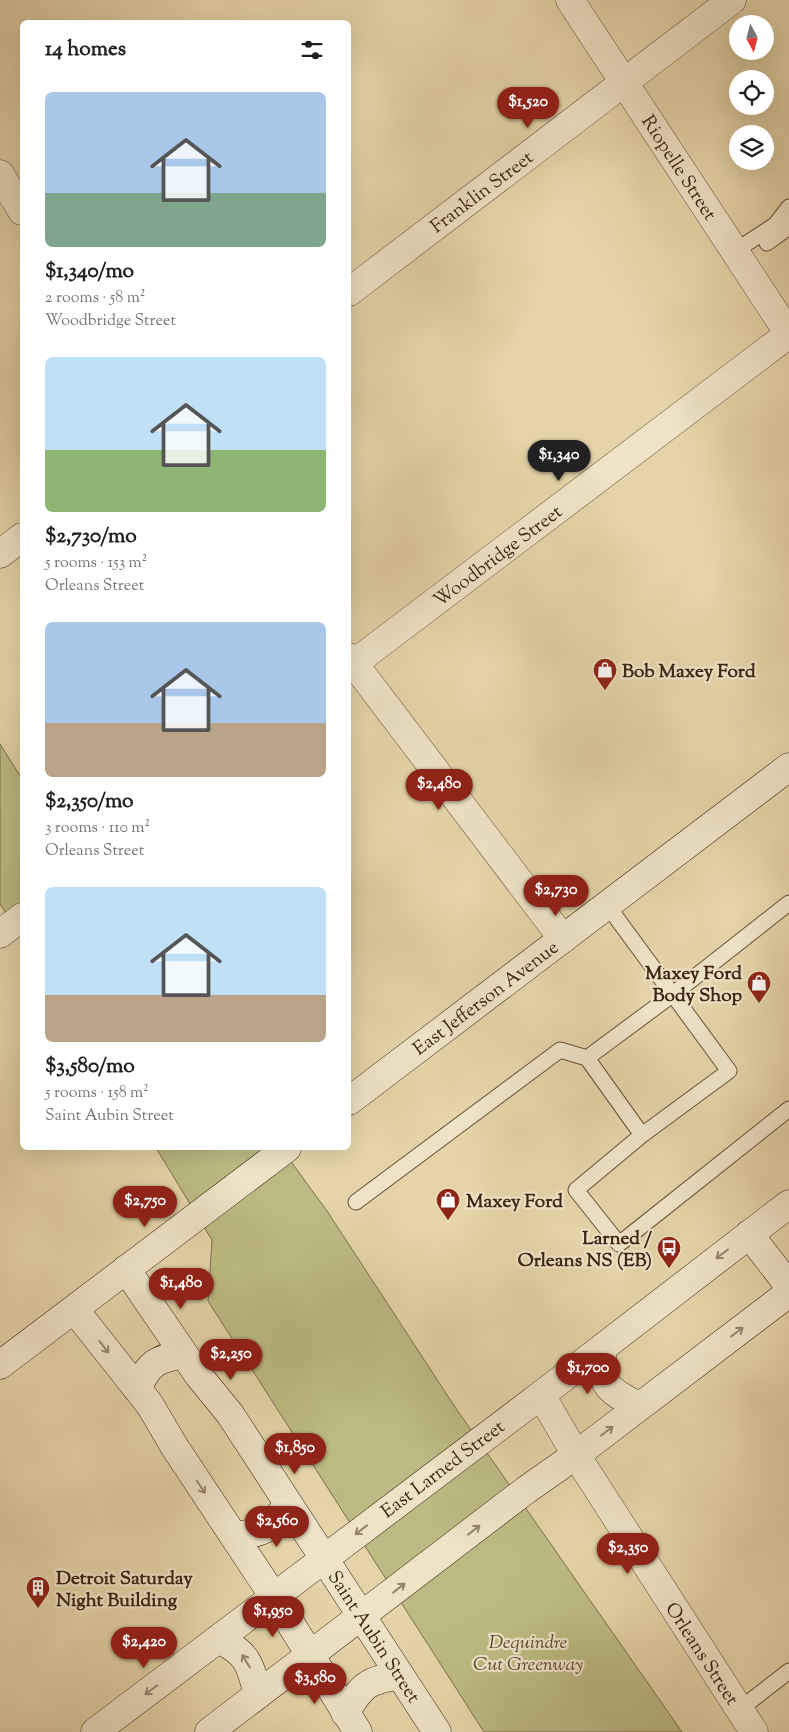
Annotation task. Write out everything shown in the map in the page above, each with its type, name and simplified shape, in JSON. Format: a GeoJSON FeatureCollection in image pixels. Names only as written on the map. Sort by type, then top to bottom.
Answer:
{"type":"FeatureCollection","features":[{"type":"Feature","properties":{"kind":"street","name":"Riopelle Street"},"geometry":{"type":"LineString","coordinates":[[570,0],[789,334]]}},
{"type":"Feature","properties":{"kind":"street","name":"Franklin Street"},"geometry":{"type":"LineString","coordinates":[[351,290],[732,0]]}},
{"type":"Feature","properties":{"kind":"street"},"geometry":{"type":"LineString","coordinates":[[0,174],[20,207]]}},
{"type":"Feature","properties":{"kind":"street","name":"Woodbridge Street"},"geometry":{"type":"LineString","coordinates":[[351,661],[789,334]]}},
{"type":"Feature","properties":{"kind":"street"},"geometry":{"type":"LineString","coordinates":[[0,554],[20,539]]}},
{"type":"Feature","properties":{"kind":"street"},"geometry":{"type":"LineString","coordinates":[[351,663],[563,939]]}},
{"type":"Feature","properties":{"kind":"street","name":"East Jefferson Avenue"},"geometry":{"type":"LineString","coordinates":[[351,1099],[789,767]]}},
{"type":"Feature","properties":{"kind":"street"},"geometry":{"type":"LineString","coordinates":[[0,934],[20,919]]}},
{"type":"Feature","properties":{"kind":"street"},"geometry":{"type":"LineString","coordinates":[[0,1364],[283,1151]]}},
{"type":"Feature","properties":{"kind":"street","name":"East Larned Street"},"geometry":{"type":"LineString","coordinates":[[95,1732],[488,1433],[541,1395],[789,1204]]}},
{"type":"Feature","properties":{"kind":"street"},"geometry":{"type":"LineString","coordinates":[[749,1234],[789,1286]]}},
{"type":"Feature","properties":{"kind":"street","name":"Saint Aubin Street"},"geometry":{"type":"LineString","coordinates":[[126,1270],[199,1376],[230,1414],[437,1732]]}},
{"type":"Feature","properties":{"kind":"street"},"geometry":{"type":"LineString","coordinates":[[210,1732],[526,1490],[576,1455],[789,1293]]}},
{"type":"Feature","properties":{"kind":"street"},"geometry":{"type":"LineString","coordinates":[[74,1309],[150,1406],[174,1446],[274,1597],[352,1722]]}},
{"type":"Feature","properties":{"kind":"street"},"geometry":{"type":"LineString","coordinates":[[603,1347],[601,1366],[605,1384],[621,1398],[639,1406]]}},
{"type":"Feature","properties":{"kind":"street"},"geometry":{"type":"LineString","coordinates":[[137,1389],[145,1372],[154,1363],[166,1357],[184,1354]]}},
{"type":"Feature","properties":{"kind":"street","name":"Orleans Street"},"geometry":{"type":"LineString","coordinates":[[541,1395],[576,1455],[754,1732]]}},
{"type":"Feature","properties":{"kind":"street"},"geometry":{"type":"LineString","coordinates":[[234,1536],[256,1534],[266,1529],[276,1521],[288,1504]]}},
{"type":"Feature","properties":{"kind":"street"},"geometry":{"type":"LineString","coordinates":[[218,1639],[233,1646],[246,1658],[258,1695]]}},
{"type":"Feature","properties":{"kind":"street"},"geometry":{"type":"LineString","coordinates":[[352,1722],[358,1693],[366,1684],[378,1679],[400,1675]]}},
{"type":"Feature","properties":{"kind":"lane"},"geometry":{"type":"LineString","coordinates":[[738,256],[775,224],[789,207]]}},
{"type":"Feature","properties":{"kind":"lane"},"geometry":{"type":"LineString","coordinates":[[738,256],[789,227]]}},
{"type":"Feature","properties":{"kind":"lane"},"geometry":{"type":"LineString","coordinates":[[587,1058],[672,995],[789,903]]}},
{"type":"Feature","properties":{"kind":"lane"},"geometry":{"type":"LineString","coordinates":[[607,905],[729,1071],[642,1136],[576,1190],[619,1244],[789,1109]]}},
{"type":"Feature","properties":{"kind":"lane"},"geometry":{"type":"LineString","coordinates":[[356,1202],[560,1050],[587,1058],[642,1136]]}},
{"type":"Feature","properties":{"kind":"lane"},"geometry":{"type":"LineString","coordinates":[[740,1709],[789,1671]]}},
{"type":"Feature","properties":{"kind":"green space"},"geometry":{"type":"Polygon","coordinates":[[[0,744],[20,776],[20,936],[0,904],[0,744]]]}},
{"type":"Feature","properties":{"kind":"green space","name":"Dequindre Cut Greenway"},"geometry":{"type":"Polygon","coordinates":[[[157,1150],[282,1150],[327,1211],[455,1407],[682,1732],[484,1732],[208,1301],[212,1240],[157,1150]]]}},
{"type":"Feature","properties":{"kind":"place","name":"Bob Maxey Ford"},"geometry":{"type":"Point","coordinates":[605,691]}},
{"type":"Feature","properties":{"kind":"place","name":"Maxey Ford Body Shop"},"geometry":{"type":"Point","coordinates":[759,1004]}},
{"type":"Feature","properties":{"kind":"place","name":"Maxey Ford"},"geometry":{"type":"Point","coordinates":[448,1221]}},
{"type":"Feature","properties":{"kind":"place","name":"Larned / Orleans NS (EB)"},"geometry":{"type":"Point","coordinates":[669,1269]}},
{"type":"Feature","properties":{"kind":"place","name":"Detroit Saturday Night Building"},"geometry":{"type":"Point","coordinates":[38,1609]}}]}
